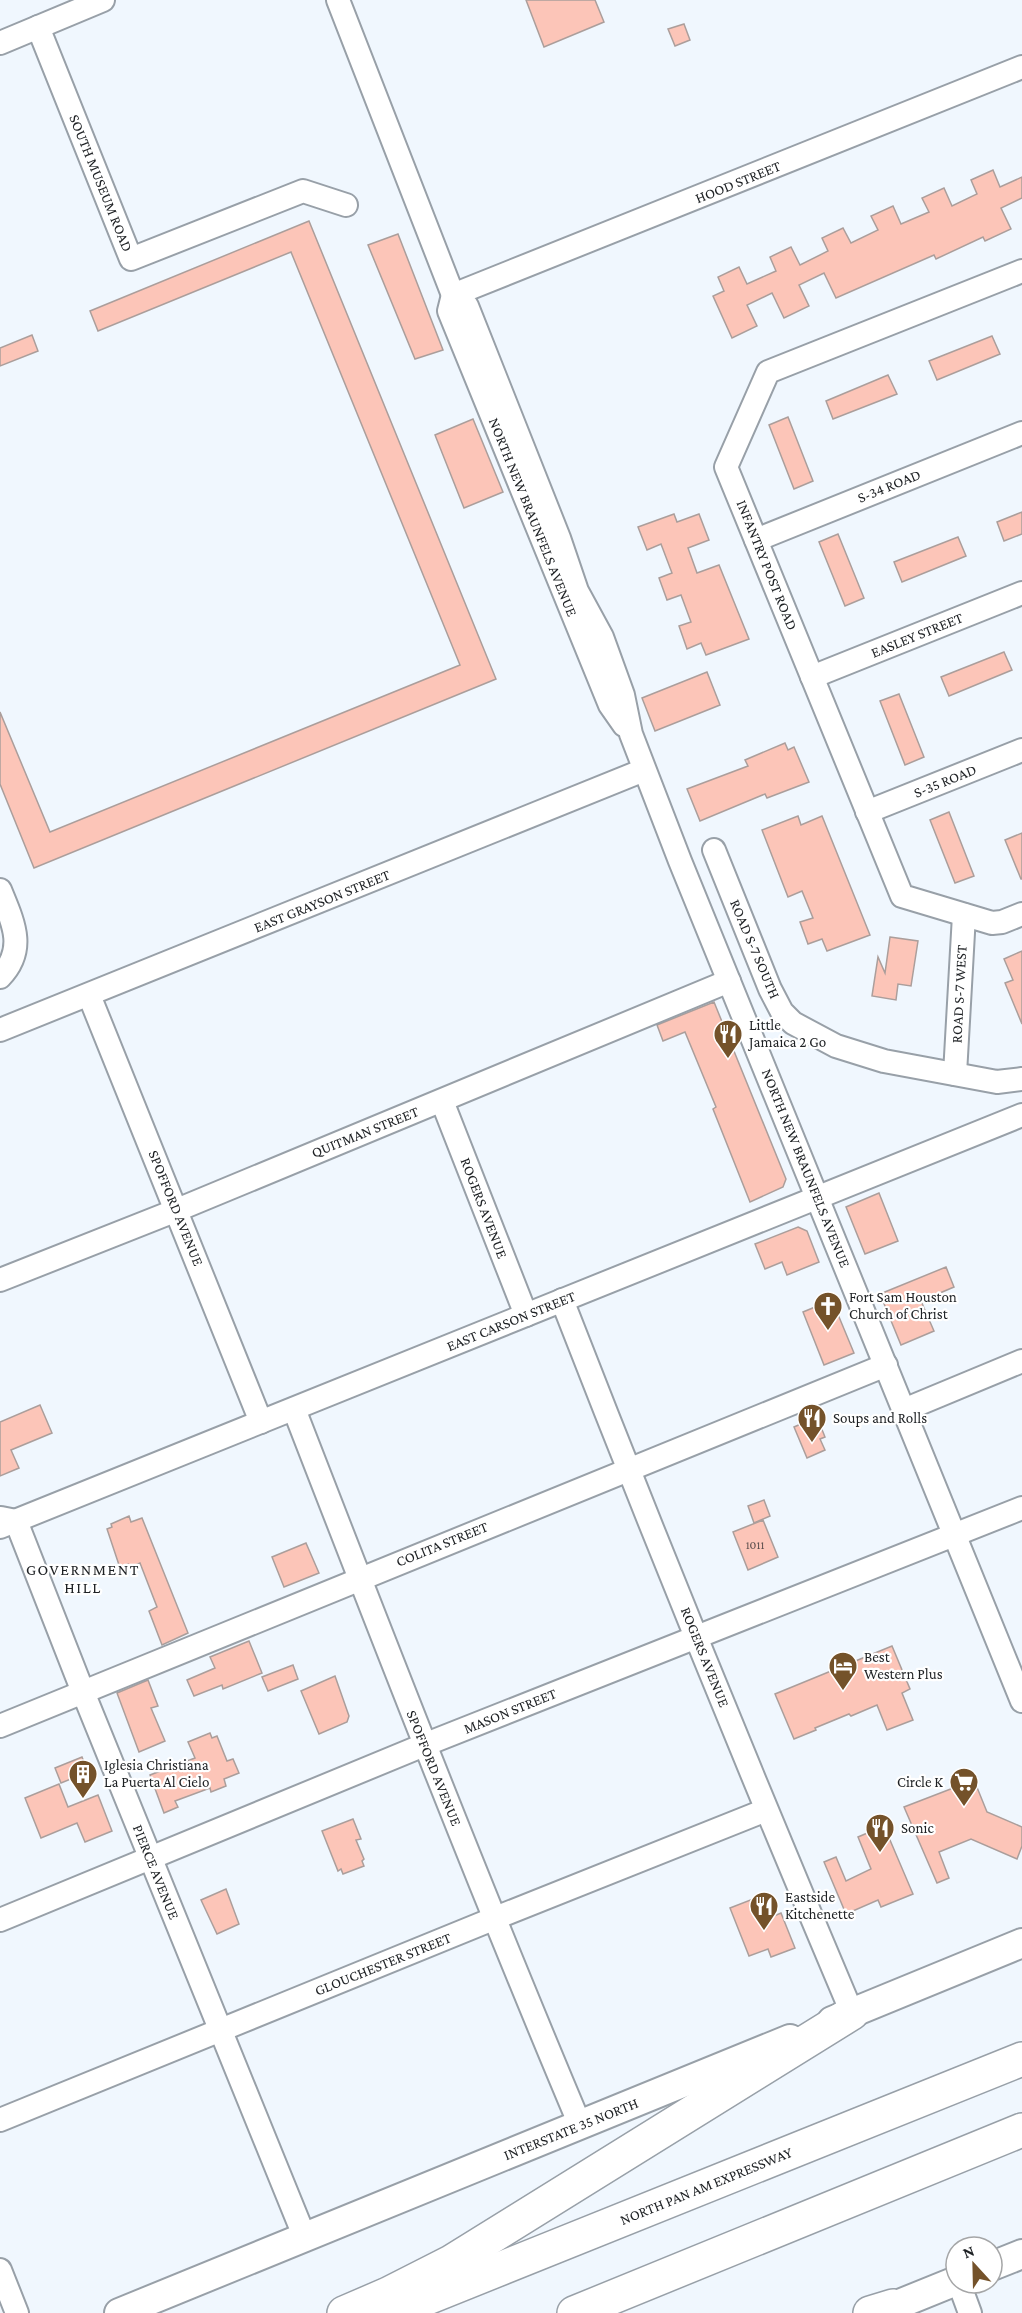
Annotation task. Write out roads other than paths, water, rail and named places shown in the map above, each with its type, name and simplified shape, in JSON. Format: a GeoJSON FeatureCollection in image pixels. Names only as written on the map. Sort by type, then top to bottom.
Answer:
{"type":"FeatureCollection","features":[{"type":"Feature","properties":{"kind":"highway"},"geometry":{"type":"LineString","coordinates":[[344,2313],[451,2262],[852,2013]]}},
{"type":"Feature","properties":{"kind":"highway","name":"NORTH PAN AM EXPRESSWAY"},"geometry":{"type":"LineString","coordinates":[[390,2313],[1022,2059]]}},
{"type":"Feature","properties":{"kind":"highway"},"geometry":{"type":"LineString","coordinates":[[574,2313],[1022,2130]]}},
{"type":"Feature","properties":{"kind":"main road","name":"INTERSTATE 35 NORTH"},"geometry":{"type":"LineString","coordinates":[[119,2313],[1022,1943]]}},
{"type":"Feature","properties":{"kind":"main road"},"geometry":{"type":"LineString","coordinates":[[1004,2261],[1022,2254]]}},
{"type":"Feature","properties":{"kind":"main road"},"geometry":{"type":"LineString","coordinates":[[880,2311],[944,2287]]}},
{"type":"Feature","properties":{"kind":"street"},"geometry":{"type":"LineString","coordinates":[[0,43],[103,0]]}},
{"type":"Feature","properties":{"kind":"street","name":"NORTH NEW BRAUNFELS AVENUE"},"geometry":{"type":"LineString","coordinates":[[338,0],[453,295],[449,311],[610,705],[631,735],[1022,1701]]}},
{"type":"Feature","properties":{"kind":"street","name":"SOUTH MUSEUM ROAD"},"geometry":{"type":"LineString","coordinates":[[38,27],[131,259],[303,192],[346,205]]}},
{"type":"Feature","properties":{"kind":"street","name":"HOOD STREET"},"geometry":{"type":"LineString","coordinates":[[453,295],[1022,67]]}},
{"type":"Feature","properties":{"kind":"street","name":"INFANTRY POST ROAD"},"geometry":{"type":"LineString","coordinates":[[1022,271],[768,372],[726,467],[902,897],[992,923],[1022,915]]}},
{"type":"Feature","properties":{"kind":"street","name":"S-34 ROAD"},"geometry":{"type":"LineString","coordinates":[[756,540],[1022,433]]}},
{"type":"Feature","properties":{"kind":"street","name":"EASLEY STREET"},"geometry":{"type":"LineString","coordinates":[[812,677],[1022,593]]}},
{"type":"Feature","properties":{"kind":"street","name":"S-35 ROAD"},"geometry":{"type":"LineString","coordinates":[[867,812],[1022,750]]}},
{"type":"Feature","properties":{"kind":"street","name":"EAST GRAYSON STREET"},"geometry":{"type":"LineString","coordinates":[[0,1030],[644,770]]}},
{"type":"Feature","properties":{"kind":"street","name":"ROAD S-7 SOUTH"},"geometry":{"type":"LineString","coordinates":[[714,850],[770,989],[782,1012],[793,1023],[836,1046],[884,1061],[997,1082],[1022,1079]]}},
{"type":"Feature","properties":{"kind":"street"},"geometry":{"type":"LineString","coordinates":[[0,890],[16,935],[6,969]]}},
{"type":"Feature","properties":{"kind":"street","name":"ROAD S-7 WEST"},"geometry":{"type":"LineString","coordinates":[[955,1074],[964,915]]}},
{"type":"Feature","properties":{"kind":"street","name":"QUITMAN STREET"},"geometry":{"type":"LineString","coordinates":[[0,1280],[177,1210],[729,981]]}},
{"type":"Feature","properties":{"kind":"street","name":"SPOFFORD AVENUE"},"geometry":{"type":"LineString","coordinates":[[89,995],[261,1422]]}},
{"type":"Feature","properties":{"kind":"street","name":"ROGERS AVENUE"},"geometry":{"type":"LineString","coordinates":[[442,1101],[526,1315]]}},
{"type":"Feature","properties":{"kind":"street","name":"EAST CARSON STREET"},"geometry":{"type":"LineString","coordinates":[[5,1522],[294,1409],[1022,1114]]}},
{"type":"Feature","properties":{"kind":"street","name":"ROGERS AVENUE"},"geometry":{"type":"LineString","coordinates":[[562,1300],[766,1810],[852,2013]]}},
{"type":"Feature","properties":{"kind":"street"},"geometry":{"type":"LineString","coordinates":[[904,1410],[1022,1361]]}},
{"type":"Feature","properties":{"kind":"street","name":"COLITA STREET"},"geometry":{"type":"LineString","coordinates":[[0,1726],[886,1365]]}},
{"type":"Feature","properties":{"kind":"street","name":"SPOFFORD AVENUE"},"geometry":{"type":"LineString","coordinates":[[294,1409],[358,1579],[493,1918],[580,2125]]}},
{"type":"Feature","properties":{"kind":"street","name":"MASON STREET"},"geometry":{"type":"LineString","coordinates":[[0,1920],[151,1860],[424,1745],[1022,1508]]}},
{"type":"Feature","properties":{"kind":"street","name":"PIERCE AVENUE"},"geometry":{"type":"LineString","coordinates":[[5,1522],[83,1692],[305,2238]]}},
{"type":"Feature","properties":{"kind":"street","name":"GLOUCHESTER STREET"},"geometry":{"type":"LineString","coordinates":[[0,2120],[493,1918],[766,1810]]}},
{"type":"Feature","properties":{"kind":"street"},"geometry":{"type":"LineString","coordinates":[[0,2270],[17,2313]]}},
{"type":"Feature","properties":{"kind":"street"},"geometry":{"type":"LineString","coordinates":[[962,2295],[970,2313]]}},
{"type":"Feature","properties":{"kind":"place","name":"Little Jamaica 2 Go"},"geometry":{"type":"Point","coordinates":[728,1060]}},
{"type":"Feature","properties":{"kind":"place","name":"Fort Sam Houston Church of Christ"},"geometry":{"type":"Point","coordinates":[828,1332]}},
{"type":"Feature","properties":{"kind":"place","name":"Soups and Rolls"},"geometry":{"type":"Point","coordinates":[812,1444]}},
{"type":"Feature","properties":{"kind":"place","name":"Best Western Plus"},"geometry":{"type":"Point","coordinates":[843,1692]}},
{"type":"Feature","properties":{"kind":"place","name":"Iglesia Christiana La Puerta Al Cielo"},"geometry":{"type":"Point","coordinates":[83,1800]}},
{"type":"Feature","properties":{"kind":"place","name":"Circle K"},"geometry":{"type":"Point","coordinates":[964,1808]}},
{"type":"Feature","properties":{"kind":"place","name":"Sonic"},"geometry":{"type":"Point","coordinates":[880,1854]}},
{"type":"Feature","properties":{"kind":"place","name":"Eastside Kitchenette"},"geometry":{"type":"Point","coordinates":[764,1932]}},
{"type":"Feature","properties":{"kind":"district","name":"GOVERNMENT HILL"},"geometry":{"type":"Point","coordinates":[83,1578]}}]}
